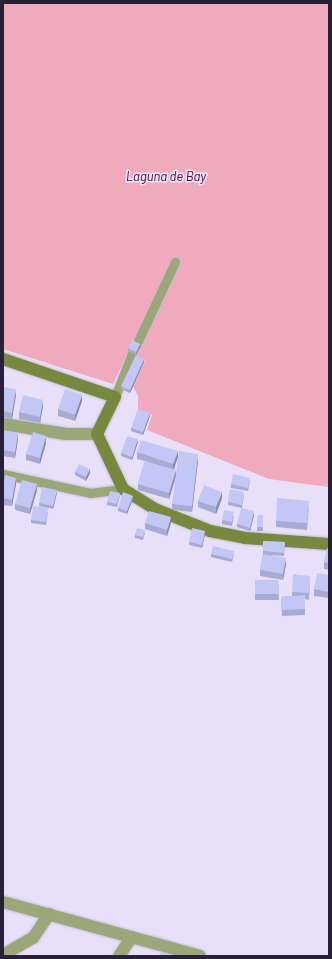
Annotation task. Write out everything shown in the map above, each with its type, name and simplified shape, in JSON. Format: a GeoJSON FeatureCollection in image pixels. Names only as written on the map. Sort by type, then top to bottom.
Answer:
{"type":"FeatureCollection","features":[{"type":"Feature","properties":{"kind":"street"},"geometry":{"type":"LineString","coordinates":[[3,359],[115,397],[97,434]]}},
{"type":"Feature","properties":{"kind":"street"},"geometry":{"type":"LineString","coordinates":[[3,424],[66,434],[97,434]]}},
{"type":"Feature","properties":{"kind":"street"},"geometry":{"type":"LineString","coordinates":[[97,434],[123,489],[155,508],[210,531],[245,538],[329,544]]}},
{"type":"Feature","properties":{"kind":"street"},"geometry":{"type":"LineString","coordinates":[[3,902],[200,956]]}},
{"type":"Feature","properties":{"kind":"street"},"geometry":{"type":"LineString","coordinates":[[3,955],[33,938],[49,914]]}},
{"type":"Feature","properties":{"kind":"street"},"geometry":{"type":"LineString","coordinates":[[119,956],[132,937]]}},
{"type":"Feature","properties":{"kind":"lane"},"geometry":{"type":"LineString","coordinates":[[115,397],[134,349],[175,262]]}},
{"type":"Feature","properties":{"kind":"lane"},"geometry":{"type":"LineString","coordinates":[[3,474],[90,492],[123,489]]}},
{"type":"Feature","properties":{"kind":"water","name":"Laguna de Bay"},"geometry":{"type":"Polygon","coordinates":[[[3,3],[329,3],[329,487],[269,479],[147,430],[152,415],[138,409],[138,396],[133,386],[145,361],[127,354],[113,384],[3,349],[3,3]]]}},
{"type":"Feature","properties":{"kind":"building"},"geometry":{"type":"Polygon","coordinates":[[[132,340],[140,344],[136,352],[128,348],[132,340]]]}},
{"type":"Feature","properties":{"kind":"building"},"geometry":{"type":"Polygon","coordinates":[[[136,355],[144,359],[130,390],[121,386],[136,355]]]}},
{"type":"Feature","properties":{"kind":"building"},"geometry":{"type":"Polygon","coordinates":[[[3,387],[16,389],[12,413],[3,411],[3,387]]]}},
{"type":"Feature","properties":{"kind":"building"},"geometry":{"type":"Polygon","coordinates":[[[65,389],[82,395],[75,415],[58,409],[65,389]]]}},
{"type":"Feature","properties":{"kind":"building"},"geometry":{"type":"Polygon","coordinates":[[[23,395],[43,400],[40,417],[19,412],[23,395]]]}},
{"type":"Feature","properties":{"kind":"building"},"geometry":{"type":"Polygon","coordinates":[[[138,409],[150,413],[143,432],[131,428],[138,409]]]}},
{"type":"Feature","properties":{"kind":"building"},"geometry":{"type":"Polygon","coordinates":[[[3,431],[18,433],[15,452],[3,450],[3,431]]]}},
{"type":"Feature","properties":{"kind":"building"},"geometry":{"type":"Polygon","coordinates":[[[33,432],[46,436],[40,458],[26,454],[33,432]]]}},
{"type":"Feature","properties":{"kind":"building"},"geometry":{"type":"Polygon","coordinates":[[[127,436],[138,439],[132,457],[121,453],[127,436]]]}},
{"type":"Feature","properties":{"kind":"building"},"geometry":{"type":"Polygon","coordinates":[[[141,440],[178,451],[173,464],[137,452],[141,440]]]}},
{"type":"Feature","properties":{"kind":"building"},"geometry":{"type":"Polygon","coordinates":[[[179,451],[198,454],[192,506],[172,504],[179,451]]]}},
{"type":"Feature","properties":{"kind":"building"},"geometry":{"type":"Polygon","coordinates":[[[145,461],[176,470],[169,493],[138,484],[145,461]]]}},
{"type":"Feature","properties":{"kind":"building"},"geometry":{"type":"Polygon","coordinates":[[[79,464],[90,469],[86,477],[75,472],[79,464]]]}},
{"type":"Feature","properties":{"kind":"building"},"geometry":{"type":"Polygon","coordinates":[[[233,474],[250,478],[248,488],[231,484],[233,474]]]}},
{"type":"Feature","properties":{"kind":"building"},"geometry":{"type":"Polygon","coordinates":[[[5,475],[16,478],[12,500],[3,498],[5,475]]]}},
{"type":"Feature","properties":{"kind":"building"},"geometry":{"type":"Polygon","coordinates":[[[22,480],[37,484],[30,508],[15,504],[22,480]]]}},
{"type":"Feature","properties":{"kind":"building"},"geometry":{"type":"Polygon","coordinates":[[[204,485],[222,492],[216,507],[198,501],[204,485]]]}},
{"type":"Feature","properties":{"kind":"building"},"geometry":{"type":"Polygon","coordinates":[[[42,487],[57,490],[53,506],[39,503],[42,487]]]}},
{"type":"Feature","properties":{"kind":"building"},"geometry":{"type":"Polygon","coordinates":[[[230,489],[244,492],[242,505],[228,502],[230,489]]]}},
{"type":"Feature","properties":{"kind":"building"},"geometry":{"type":"Polygon","coordinates":[[[110,491],[120,493],[117,504],[107,502],[110,491]]]}},
{"type":"Feature","properties":{"kind":"building"},"geometry":{"type":"Polygon","coordinates":[[[123,492],[133,496],[127,511],[118,508],[123,492]]]}},
{"type":"Feature","properties":{"kind":"building"},"geometry":{"type":"Polygon","coordinates":[[[277,498],[309,501],[307,523],[276,521],[277,498]]]}},
{"type":"Feature","properties":{"kind":"building"},"geometry":{"type":"Polygon","coordinates":[[[33,506],[48,508],[46,522],[31,520],[33,506]]]}},
{"type":"Feature","properties":{"kind":"building"},"geometry":{"type":"Polygon","coordinates":[[[241,508],[254,511],[250,528],[237,524],[241,508]]]}},
{"type":"Feature","properties":{"kind":"building"},"geometry":{"type":"Polygon","coordinates":[[[224,510],[234,512],[232,522],[222,520],[224,510]]]}},
{"type":"Feature","properties":{"kind":"building"},"geometry":{"type":"Polygon","coordinates":[[[149,511],[171,517],[167,530],[145,523],[149,511]]]}},
{"type":"Feature","properties":{"kind":"building"},"geometry":{"type":"Polygon","coordinates":[[[258,515],[263,515],[263,527],[257,527],[258,515]]]}},
{"type":"Feature","properties":{"kind":"building"},"geometry":{"type":"Polygon","coordinates":[[[137,528],[145,530],[143,537],[135,535],[137,528]]]}},
{"type":"Feature","properties":{"kind":"building"},"geometry":{"type":"Polygon","coordinates":[[[192,528],[205,531],[202,545],[189,542],[192,528]]]}},
{"type":"Feature","properties":{"kind":"building"},"geometry":{"type":"Polygon","coordinates":[[[263,541],[285,542],[284,553],[263,551],[263,541]]]}},
{"type":"Feature","properties":{"kind":"building"},"geometry":{"type":"Polygon","coordinates":[[[213,546],[234,551],[232,559],[211,554],[213,546]]]}},
{"type":"Feature","properties":{"kind":"building"},"geometry":{"type":"Polygon","coordinates":[[[327,548],[329,549],[329,564],[324,562],[327,548]]]}},
{"type":"Feature","properties":{"kind":"building"},"geometry":{"type":"Polygon","coordinates":[[[263,554],[286,558],[283,574],[260,570],[263,554]]]}},
{"type":"Feature","properties":{"kind":"building"},"geometry":{"type":"Polygon","coordinates":[[[317,573],[329,575],[329,592],[314,589],[317,573]]]}},
{"type":"Feature","properties":{"kind":"building"},"geometry":{"type":"Polygon","coordinates":[[[293,574],[310,576],[309,593],[292,592],[293,574]]]}},
{"type":"Feature","properties":{"kind":"building"},"geometry":{"type":"Polygon","coordinates":[[[255,580],[278,580],[279,594],[255,594],[255,580]]]}},
{"type":"Feature","properties":{"kind":"building"},"geometry":{"type":"Polygon","coordinates":[[[305,595],[305,609],[282,610],[281,597],[305,595]]]}},
{"type":"Feature","properties":{"kind":"building"},"geometry":{"type":"Polygon","coordinates":[[[161,952],[171,955],[171,956],[160,956],[161,952]]]}}]}
